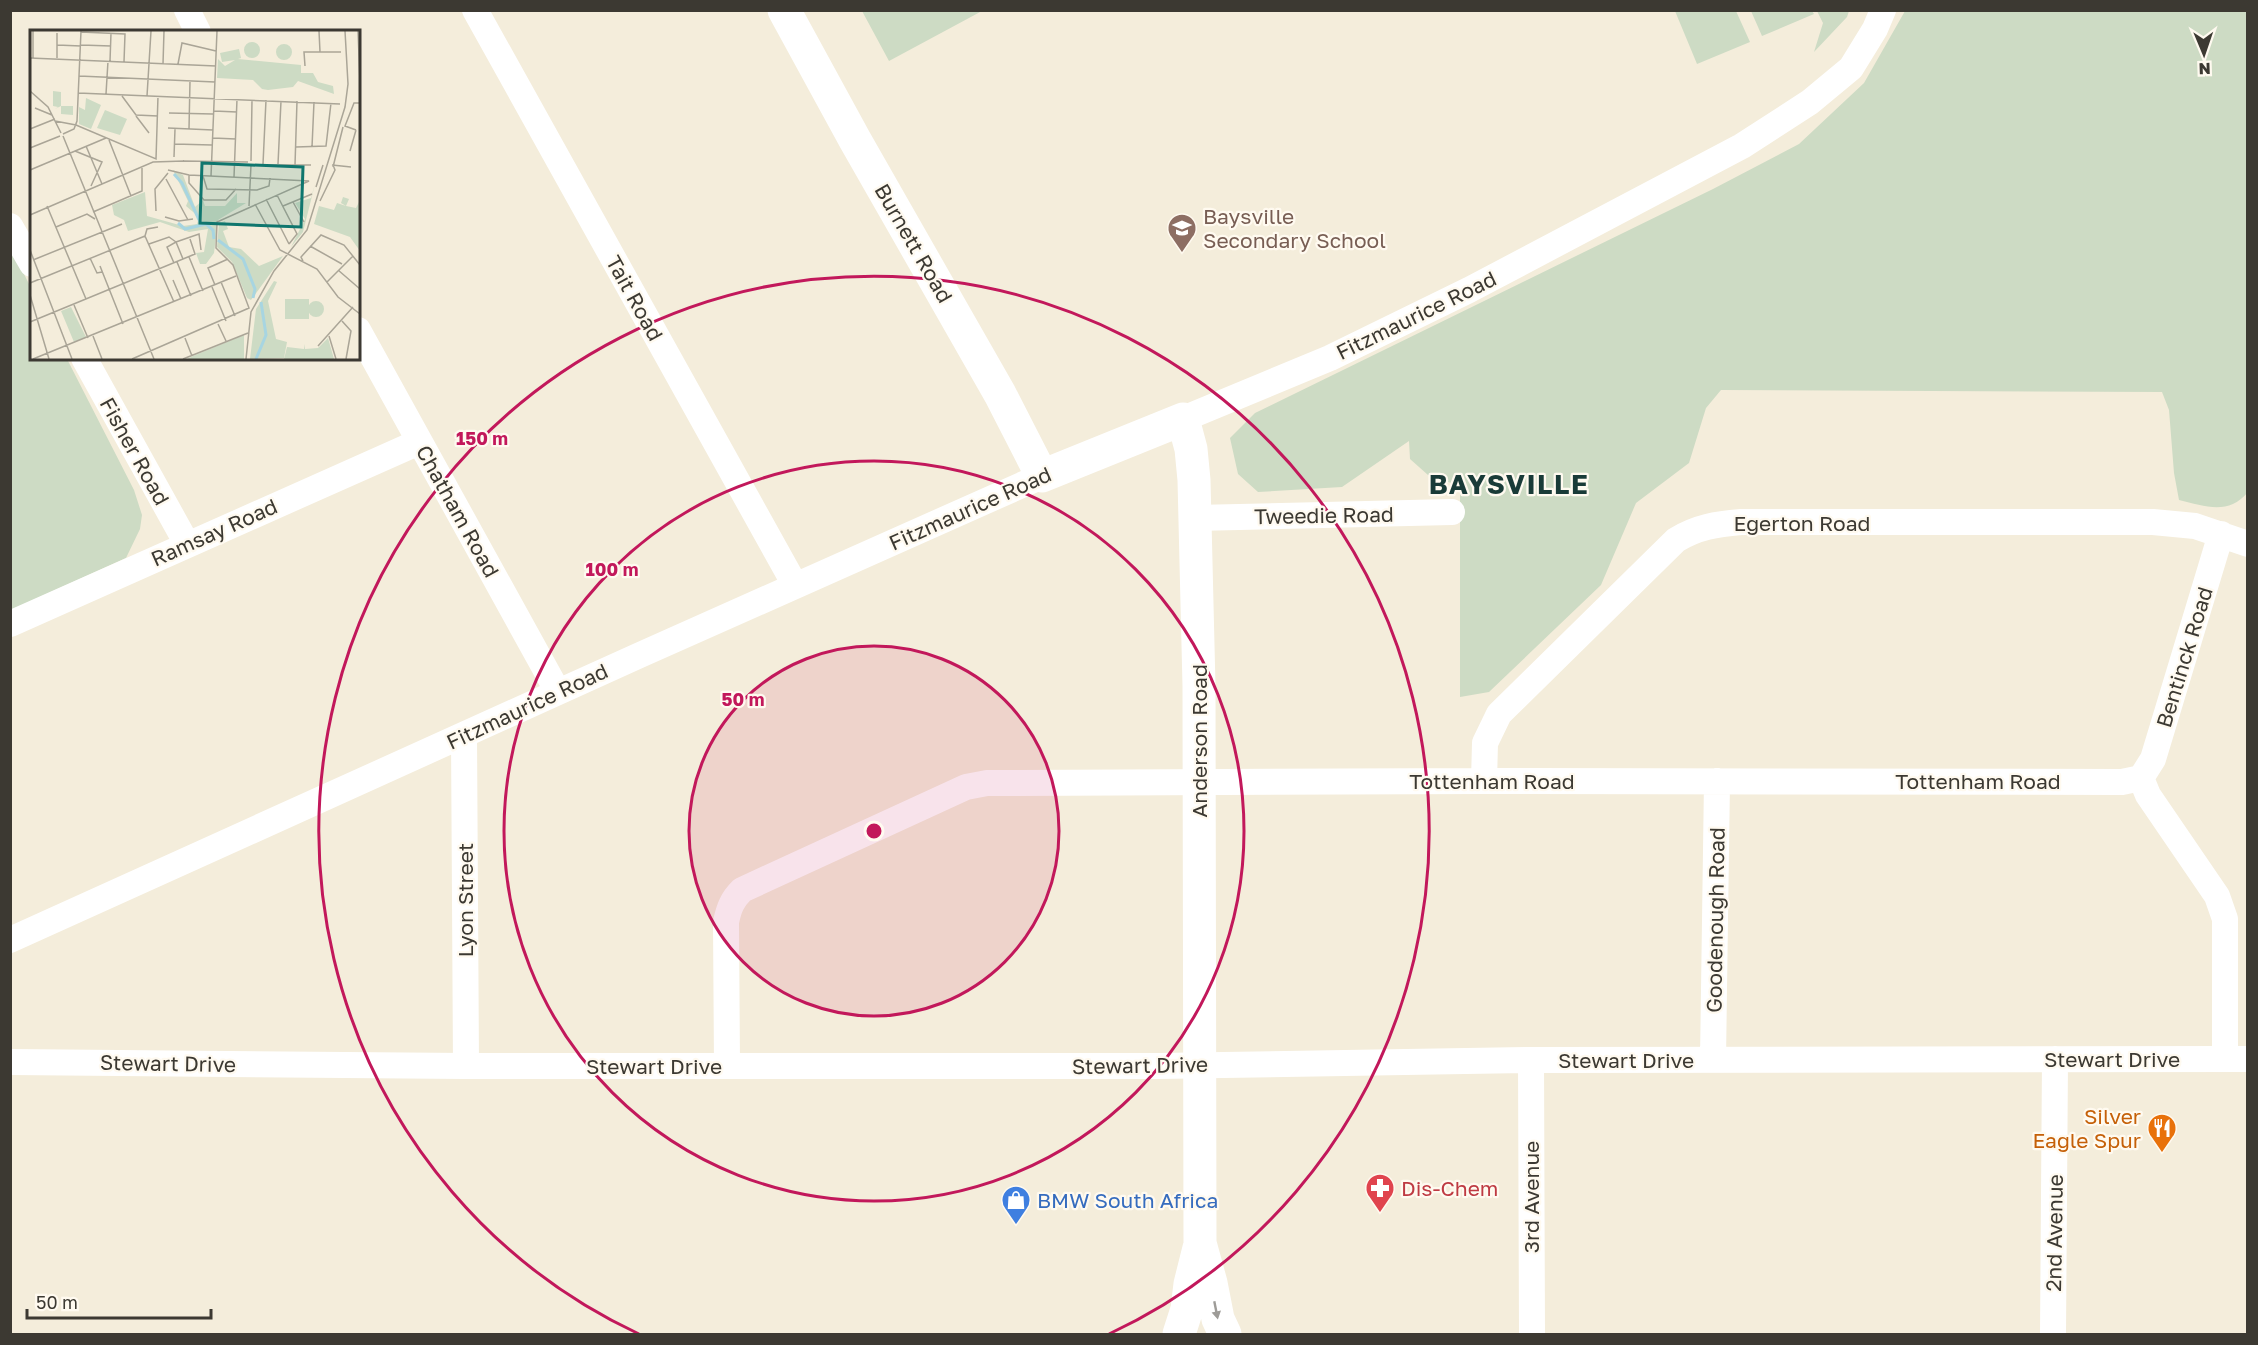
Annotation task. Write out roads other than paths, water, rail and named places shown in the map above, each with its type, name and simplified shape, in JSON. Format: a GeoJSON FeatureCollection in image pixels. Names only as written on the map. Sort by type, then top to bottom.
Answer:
{"type":"FeatureCollection","features":[{"type":"Feature","properties":{"kind":"street"},"geometry":{"type":"LineString","coordinates":[[187,10],[197,30]]}},
{"type":"Feature","properties":{"kind":"street","name":"Tait Road"},"geometry":{"type":"LineString","coordinates":[[475,10],[795,585]]}},
{"type":"Feature","properties":{"kind":"street","name":"Burnett Road"},"geometry":{"type":"LineString","coordinates":[[784,10],[855,140],[1000,394],[1042,476]]}},
{"type":"Feature","properties":{"kind":"street","name":"Fitzmaurice Road"},"geometry":{"type":"LineString","coordinates":[[10,940],[795,585],[1042,476],[1330,358],[1437,306],[1742,146],[1810,102],[1851,68],[1875,29],[1883,10]]}},
{"type":"Feature","properties":{"kind":"street"},"geometry":{"type":"LineString","coordinates":[[10,226],[30,261]]}},
{"type":"Feature","properties":{"kind":"street","name":"Chatham Road"},"geometry":{"type":"LineString","coordinates":[[360,334],[558,692]]}},
{"type":"Feature","properties":{"kind":"street","name":"Fisher Road"},"geometry":{"type":"LineString","coordinates":[[85,360],[187,544]]}},
{"type":"Feature","properties":{"kind":"street","name":"Anderson Road"},"geometry":{"type":"LineString","coordinates":[[1183,419],[1191,449],[1196,518],[1200,784],[1200,1243]]}},
{"type":"Feature","properties":{"kind":"street","name":"Ramsay Road"},"geometry":{"type":"LineString","coordinates":[[10,624],[419,442]]}},
{"type":"Feature","properties":{"kind":"street","name":"Tweedie Road"},"geometry":{"type":"LineString","coordinates":[[1196,518],[1452,512]]}},
{"type":"Feature","properties":{"kind":"street","name":"Egerton Road"},"geometry":{"type":"LineString","coordinates":[[1484,781],[1485,743],[1499,714],[1676,540],[1691,531],[1715,524],[1741,522],[2153,522],[2195,525],[2247,544]]}},
{"type":"Feature","properties":{"kind":"street","name":"Bentinck Road"},"geometry":{"type":"LineString","coordinates":[[2140,778],[2153,759],[2221,534]]}},
{"type":"Feature","properties":{"kind":"street","name":"Lyon Street"},"geometry":{"type":"LineString","coordinates":[[464,735],[466,1066]]}},
{"type":"Feature","properties":{"kind":"street"},"geometry":{"type":"LineString","coordinates":[[2140,778],[2148,795],[2217,896],[2225,918],[2236,1058]]}},
{"type":"Feature","properties":{"kind":"street","name":"Tottenham Road"},"geometry":{"type":"LineString","coordinates":[[727,1066],[726,922],[733,899],[742,890],[966,788],[1008,782],[1200,784],[1484,781],[2122,782],[2140,778]]}},
{"type":"Feature","properties":{"kind":"street","name":"Goodenough Road"},"geometry":{"type":"LineString","coordinates":[[1713,1060],[1718,781]]}},
{"type":"Feature","properties":{"kind":"street","name":"Stewart Drive"},"geometry":{"type":"LineString","coordinates":[[21,1062],[727,1066],[2236,1058]]}},
{"type":"Feature","properties":{"kind":"street","name":"2nd Avenue"},"geometry":{"type":"LineString","coordinates":[[2053,1335],[2055,1059]]}},
{"type":"Feature","properties":{"kind":"street","name":"3rd Avenue"},"geometry":{"type":"LineString","coordinates":[[1531,1060],[1532,1335]]}},
{"type":"Feature","properties":{"kind":"street"},"geometry":{"type":"LineString","coordinates":[[1179,1335],[1187,1309],[1190,1284],[1200,1243]]}},
{"type":"Feature","properties":{"kind":"street"},"geometry":{"type":"LineString","coordinates":[[1200,1243],[1218,1319],[1225,1335]]}},
{"type":"Feature","properties":{"kind":"place","name":"Baysville Secondary School"},"geometry":{"type":"Point","coordinates":[1182,254]}},
{"type":"Feature","properties":{"kind":"place","name":"Silver Eagle Spur"},"geometry":{"type":"Point","coordinates":[2162,1154]}},
{"type":"Feature","properties":{"kind":"place","name":"Dis-Chem"},"geometry":{"type":"Point","coordinates":[1380,1214]}},
{"type":"Feature","properties":{"kind":"place","name":"BMW South Africa"},"geometry":{"type":"Point","coordinates":[1016,1226]}},
{"type":"Feature","properties":{"kind":"district","name":"BAYSVILLE"},"geometry":{"type":"Point","coordinates":[1509,484]}}]}
